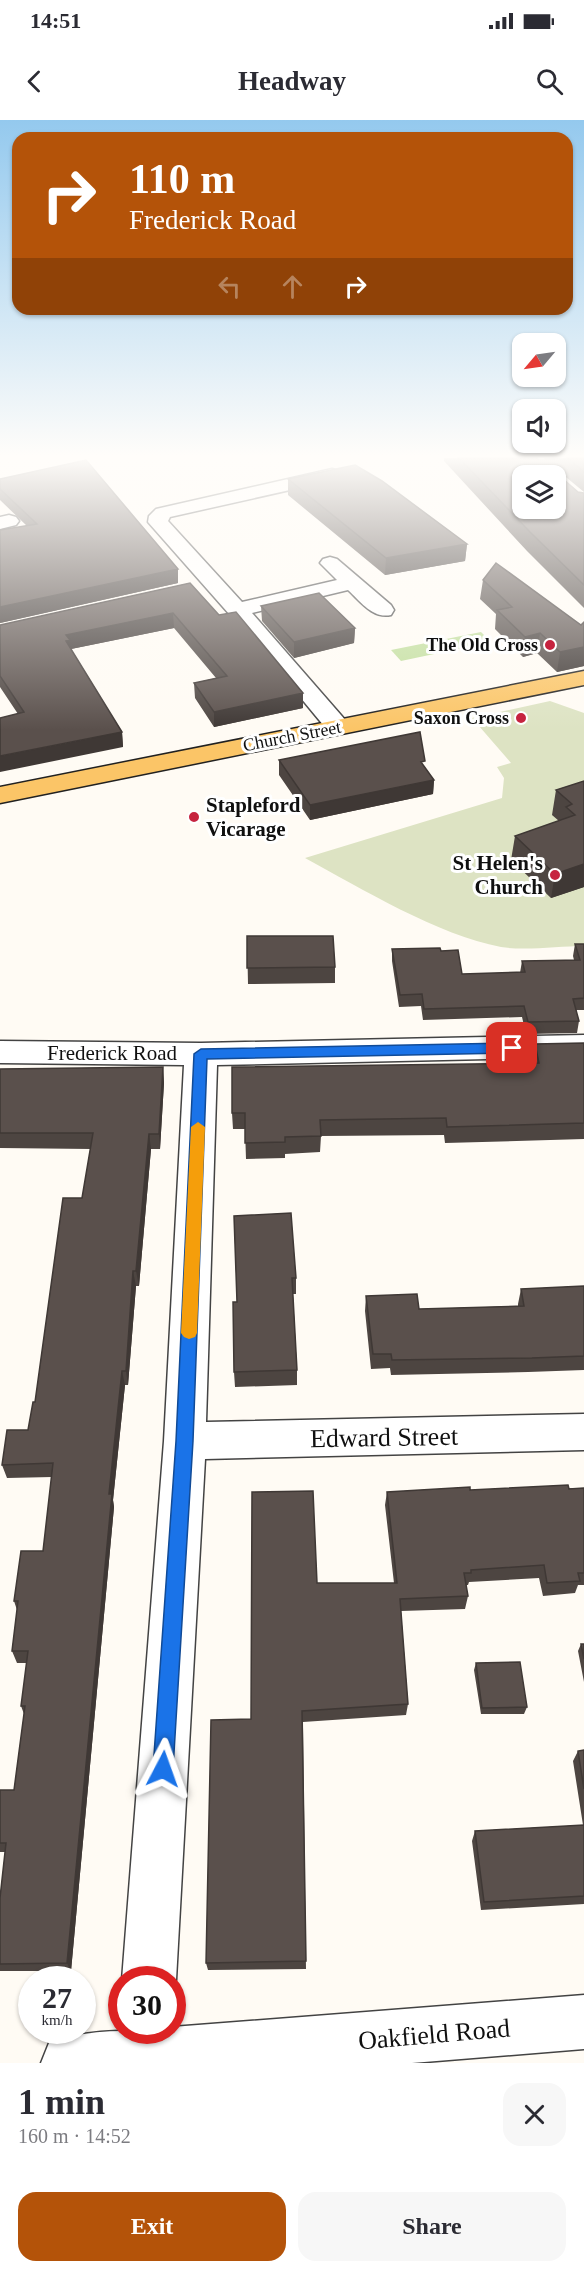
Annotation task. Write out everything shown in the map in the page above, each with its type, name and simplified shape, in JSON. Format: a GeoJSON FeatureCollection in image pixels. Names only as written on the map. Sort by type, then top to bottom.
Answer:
{"type":"FeatureCollection","features":[{"type":"Feature","properties":{"kind":"main road","name":"Church Street"},"geometry":{"type":"LineString","coordinates":[[0,795],[583,680]]}},
{"type":"Feature","properties":{"kind":"street"},"geometry":{"type":"LineString","coordinates":[[182,549],[338,727]]}},
{"type":"Feature","properties":{"kind":"street"},"geometry":{"type":"LineString","coordinates":[[330,563],[383,610]]}},
{"type":"Feature","properties":{"kind":"street"},"geometry":{"type":"LineString","coordinates":[[237,610],[353,583]]}},
{"type":"Feature","properties":{"kind":"street"},"geometry":{"type":"LineString","coordinates":[[191,589],[213,584]]}},
{"type":"Feature","properties":{"kind":"street","name":"Frederick Road"},"geometry":{"type":"LineString","coordinates":[[0,1052],[201,1054],[584,1046]]}},
{"type":"Feature","properties":{"kind":"street"},"geometry":{"type":"LineString","coordinates":[[150,1966],[185,1441],[201,1054]]}},
{"type":"Feature","properties":{"kind":"street","name":"Edward Street"},"geometry":{"type":"LineString","coordinates":[[185,1441],[584,1432]]}},
{"type":"Feature","properties":{"kind":"street","name":"Oakfield Road"},"geometry":{"type":"LineString","coordinates":[[186,2042],[584,2022]]}},
{"type":"Feature","properties":{"kind":"street","name":"Oakfield Road"},"geometry":{"type":"LineString","coordinates":[[69,2063],[145,2044]]}},
{"type":"Feature","properties":{"kind":"green space"},"geometry":{"type":"Polygon","coordinates":[[[481,632],[491,642],[401,661],[391,650],[481,632]]]}},
{"type":"Feature","properties":{"kind":"green space"},"geometry":{"type":"Polygon","coordinates":[[[550,701],[584,713],[584,946],[510,948],[477,941],[401,910],[305,858],[502,798],[504,778],[497,767],[511,763],[472,718],[550,701]]]}},
{"type":"Feature","properties":{"kind":"building"},"geometry":{"type":"Polygon","coordinates":[[[0,549],[161,549],[178,569],[0,607],[0,549]]]}},
{"type":"Feature","properties":{"kind":"building"},"geometry":{"type":"Polygon","coordinates":[[[374,549],[440,549],[386,558],[374,549]]]}},
{"type":"Feature","properties":{"kind":"building"},"geometry":{"type":"Polygon","coordinates":[[[547,549],[584,549],[584,585],[547,549]]]}},
{"type":"Feature","properties":{"kind":"building"},"geometry":{"type":"Polygon","coordinates":[[[496,563],[581,625],[584,622],[584,647],[560,652],[540,633],[525,637],[497,610],[512,607],[483,580],[496,563]]]}},
{"type":"Feature","properties":{"kind":"building"},"geometry":{"type":"Polygon","coordinates":[[[190,583],[219,615],[236,612],[303,693],[214,712],[194,683],[227,676],[173,613],[66,635],[70,640],[66,641],[122,732],[0,756],[0,718],[24,712],[0,676],[0,625],[190,583]]]}},
{"type":"Feature","properties":{"kind":"building"},"geometry":{"type":"Polygon","coordinates":[[[319,593],[355,628],[294,642],[261,606],[319,593]]]}},
{"type":"Feature","properties":{"kind":"building"},"geometry":{"type":"Polygon","coordinates":[[[420,732],[425,761],[421,762],[434,780],[310,805],[279,760],[420,732]]]}},
{"type":"Feature","properties":{"kind":"building"},"geometry":{"type":"Polygon","coordinates":[[[584,781],[584,864],[555,874],[515,836],[575,815],[566,807],[572,804],[556,790],[584,781]]]}},
{"type":"Feature","properties":{"kind":"building"},"geometry":{"type":"Polygon","coordinates":[[[247,936],[333,936],[335,967],[247,968],[247,936]]]}},
{"type":"Feature","properties":{"kind":"building"},"geometry":{"type":"Polygon","coordinates":[[[575,944],[584,944],[584,998],[573,999],[579,1021],[528,1022],[524,1006],[424,1009],[422,994],[400,995],[392,949],[458,950],[462,974],[525,972],[522,961],[580,960],[575,944]]]}},
{"type":"Feature","properties":{"kind":"building"},"geometry":{"type":"Polygon","coordinates":[[[584,1043],[584,1123],[447,1127],[446,1118],[320,1120],[321,1136],[285,1137],[285,1142],[245,1143],[245,1113],[232,1113],[232,1067],[539,1063],[535,1044],[584,1043]]]}},
{"type":"Feature","properties":{"kind":"building"},"geometry":{"type":"Polygon","coordinates":[[[163,1067],[159,1134],[149,1134],[136,1271],[133,1271],[126,1371],[122,1371],[67,1963],[0,1964],[0,1898],[6,1843],[0,1843],[0,1790],[14,1790],[25,1706],[21,1706],[28,1651],[12,1651],[18,1601],[14,1601],[21,1551],[43,1551],[53,1463],[2,1465],[7,1430],[28,1430],[33,1402],[35,1402],[63,1198],[82,1198],[93,1133],[0,1133],[0,1069],[163,1067]]]}},
{"type":"Feature","properties":{"kind":"building"},"geometry":{"type":"Polygon","coordinates":[[[291,1213],[296,1278],[292,1278],[297,1370],[234,1372],[233,1302],[237,1302],[234,1216],[291,1213]]]}},
{"type":"Feature","properties":{"kind":"building"},"geometry":{"type":"Polygon","coordinates":[[[584,1286],[584,1356],[392,1360],[391,1354],[373,1354],[366,1296],[417,1294],[419,1309],[524,1306],[521,1289],[584,1286]]]}},
{"type":"Feature","properties":{"kind":"building"},"geometry":{"type":"Polygon","coordinates":[[[568,1485],[569,1489],[584,1488],[584,1573],[578,1573],[580,1581],[547,1583],[544,1565],[471,1570],[471,1573],[464,1573],[468,1596],[400,1599],[408,1704],[302,1711],[306,1961],[206,1963],[211,1720],[251,1719],[252,1492],[313,1491],[317,1583],[397,1583],[387,1492],[568,1485]]]}},
{"type":"Feature","properties":{"kind":"building"},"geometry":{"type":"Polygon","coordinates":[[[520,1662],[527,1707],[482,1708],[476,1663],[520,1662]]]}},
{"type":"Feature","properties":{"kind":"building"},"geometry":{"type":"Polygon","coordinates":[[[584,1750],[584,1789],[578,1751],[584,1750]]]}},
{"type":"Feature","properties":{"kind":"building"},"geometry":{"type":"Polygon","coordinates":[[[584,1825],[584,1896],[484,1902],[475,1831],[584,1825]]]}},
{"type":"Feature","properties":{"kind":"slow traffic"},"geometry":{"type":"LineString","coordinates":[[189,1333],[198,1127]]}},
{"type":"Feature","properties":{"kind":"place","name":"The Old Cross"},"geometry":{"type":"Point","coordinates":[550,645]}},
{"type":"Feature","properties":{"kind":"place","name":"Saxon Cross"},"geometry":{"type":"Point","coordinates":[521,718]}},
{"type":"Feature","properties":{"kind":"place","name":"Stapleford Vicarage"},"geometry":{"type":"Point","coordinates":[194,817]}},
{"type":"Feature","properties":{"kind":"place","name":"St Helen's Church"},"geometry":{"type":"Point","coordinates":[555,875]}},
{"type":"Feature","properties":{"kind":"route"},"geometry":{"type":"LineString","coordinates":[[163,1769],[185,1441],[201,1054],[512,1048]]}}]}
